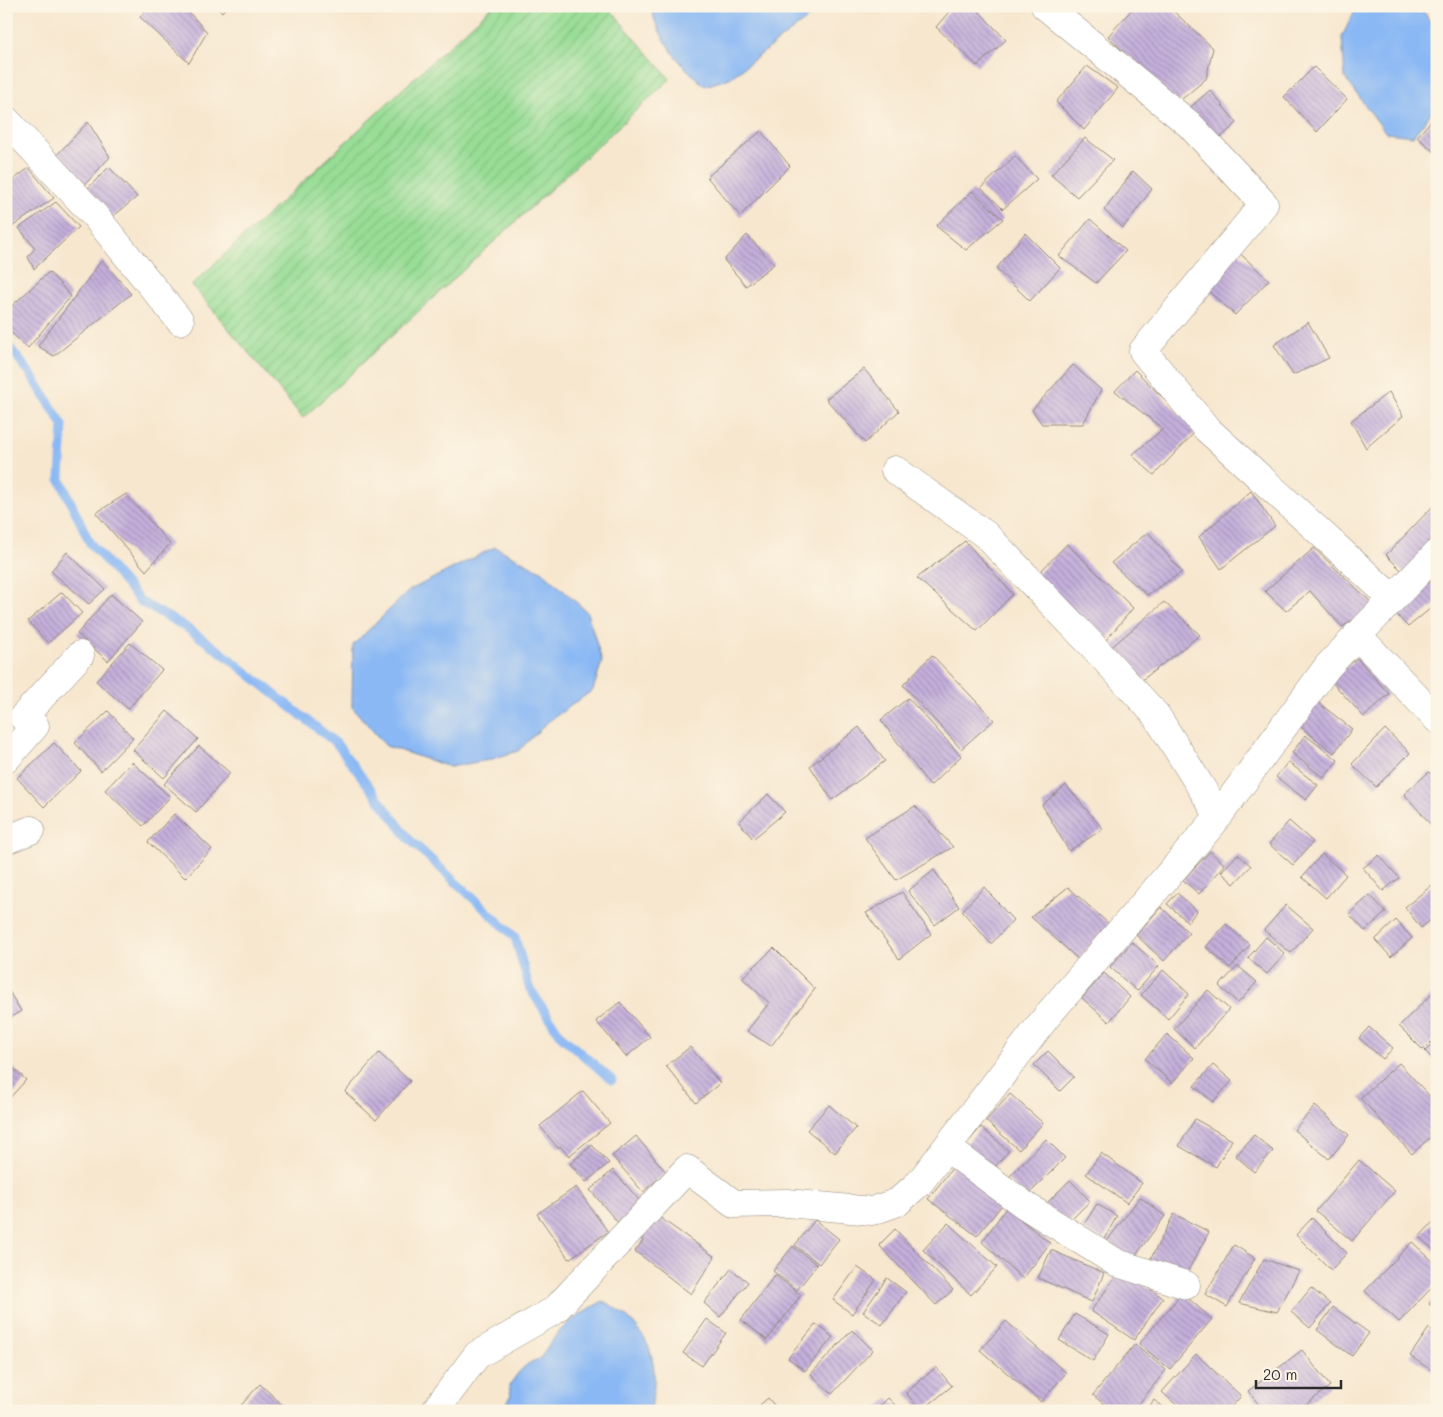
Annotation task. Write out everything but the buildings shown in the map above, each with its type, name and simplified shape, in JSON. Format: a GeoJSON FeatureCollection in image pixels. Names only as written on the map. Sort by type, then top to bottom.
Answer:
{"type":"FeatureCollection","features":[{"type":"Feature","properties":{"kind":"street"},"geometry":{"type":"LineString","coordinates":[[1045,6],[1190,124],[1264,204],[1143,351],[1207,429],[1392,598]]}},
{"type":"Feature","properties":{"kind":"street"},"geometry":{"type":"LineString","coordinates":[[6,120],[95,216],[180,321]]}},
{"type":"Feature","properties":{"kind":"street"},"geometry":{"type":"LineString","coordinates":[[895,470],[986,535],[1091,644],[1156,715],[1219,816]]}},
{"type":"Feature","properties":{"kind":"street"},"geometry":{"type":"LineString","coordinates":[[435,1411],[476,1354],[555,1310],[687,1169],[734,1204],[787,1203],[872,1211],[898,1202],[920,1182],[1047,1016],[1219,816],[1328,666],[1437,553]]}},
{"type":"Feature","properties":{"kind":"street"},"geometry":{"type":"LineString","coordinates":[[1357,636],[1437,719]]}},
{"type":"Feature","properties":{"kind":"street"},"geometry":{"type":"LineString","coordinates":[[6,759],[36,726],[24,716],[80,655]]}},
{"type":"Feature","properties":{"kind":"street"},"geometry":{"type":"LineString","coordinates":[[6,840],[31,830]]}},
{"type":"Feature","properties":{"kind":"street"},"geometry":{"type":"LineString","coordinates":[[947,1148],[1026,1206],[1117,1263],[1186,1285]]}},
{"type":"Feature","properties":{"kind":"green space"},"geometry":{"type":"Polygon","coordinates":[[[492,6],[607,6],[670,79],[303,418],[192,285],[492,6]]]}},
{"type":"Feature","properties":{"kind":"water"},"geometry":{"type":"Polygon","coordinates":[[[650,6],[824,6],[730,78],[705,86],[671,51],[659,30],[650,6]]]}},
{"type":"Feature","properties":{"kind":"water"},"geometry":{"type":"Polygon","coordinates":[[[1357,6],[1420,6],[1437,32],[1437,106],[1413,136],[1386,133],[1345,78],[1342,37],[1357,6]]]}},
{"type":"Feature","properties":{"kind":"water"},"geometry":{"type":"Polygon","coordinates":[[[495,547],[543,572],[587,612],[602,661],[593,690],[549,721],[518,751],[489,760],[450,767],[386,746],[352,707],[353,645],[410,590],[495,547]]]}},
{"type":"Feature","properties":{"kind":"water"},"geometry":{"type":"Polygon","coordinates":[[[603,1301],[623,1313],[631,1321],[644,1338],[649,1349],[654,1376],[651,1411],[507,1411],[506,1405],[511,1396],[509,1386],[518,1373],[530,1363],[540,1359],[553,1339],[574,1319],[603,1301]]]}},
{"type":"Feature","properties":{"kind":"waterway"},"geometry":{"type":"LineString","coordinates":[[6,343],[30,373],[63,425],[60,479],[90,543],[141,602],[184,626],[221,652],[336,743],[409,839],[515,937],[529,987],[561,1036],[612,1080]]}}]}
